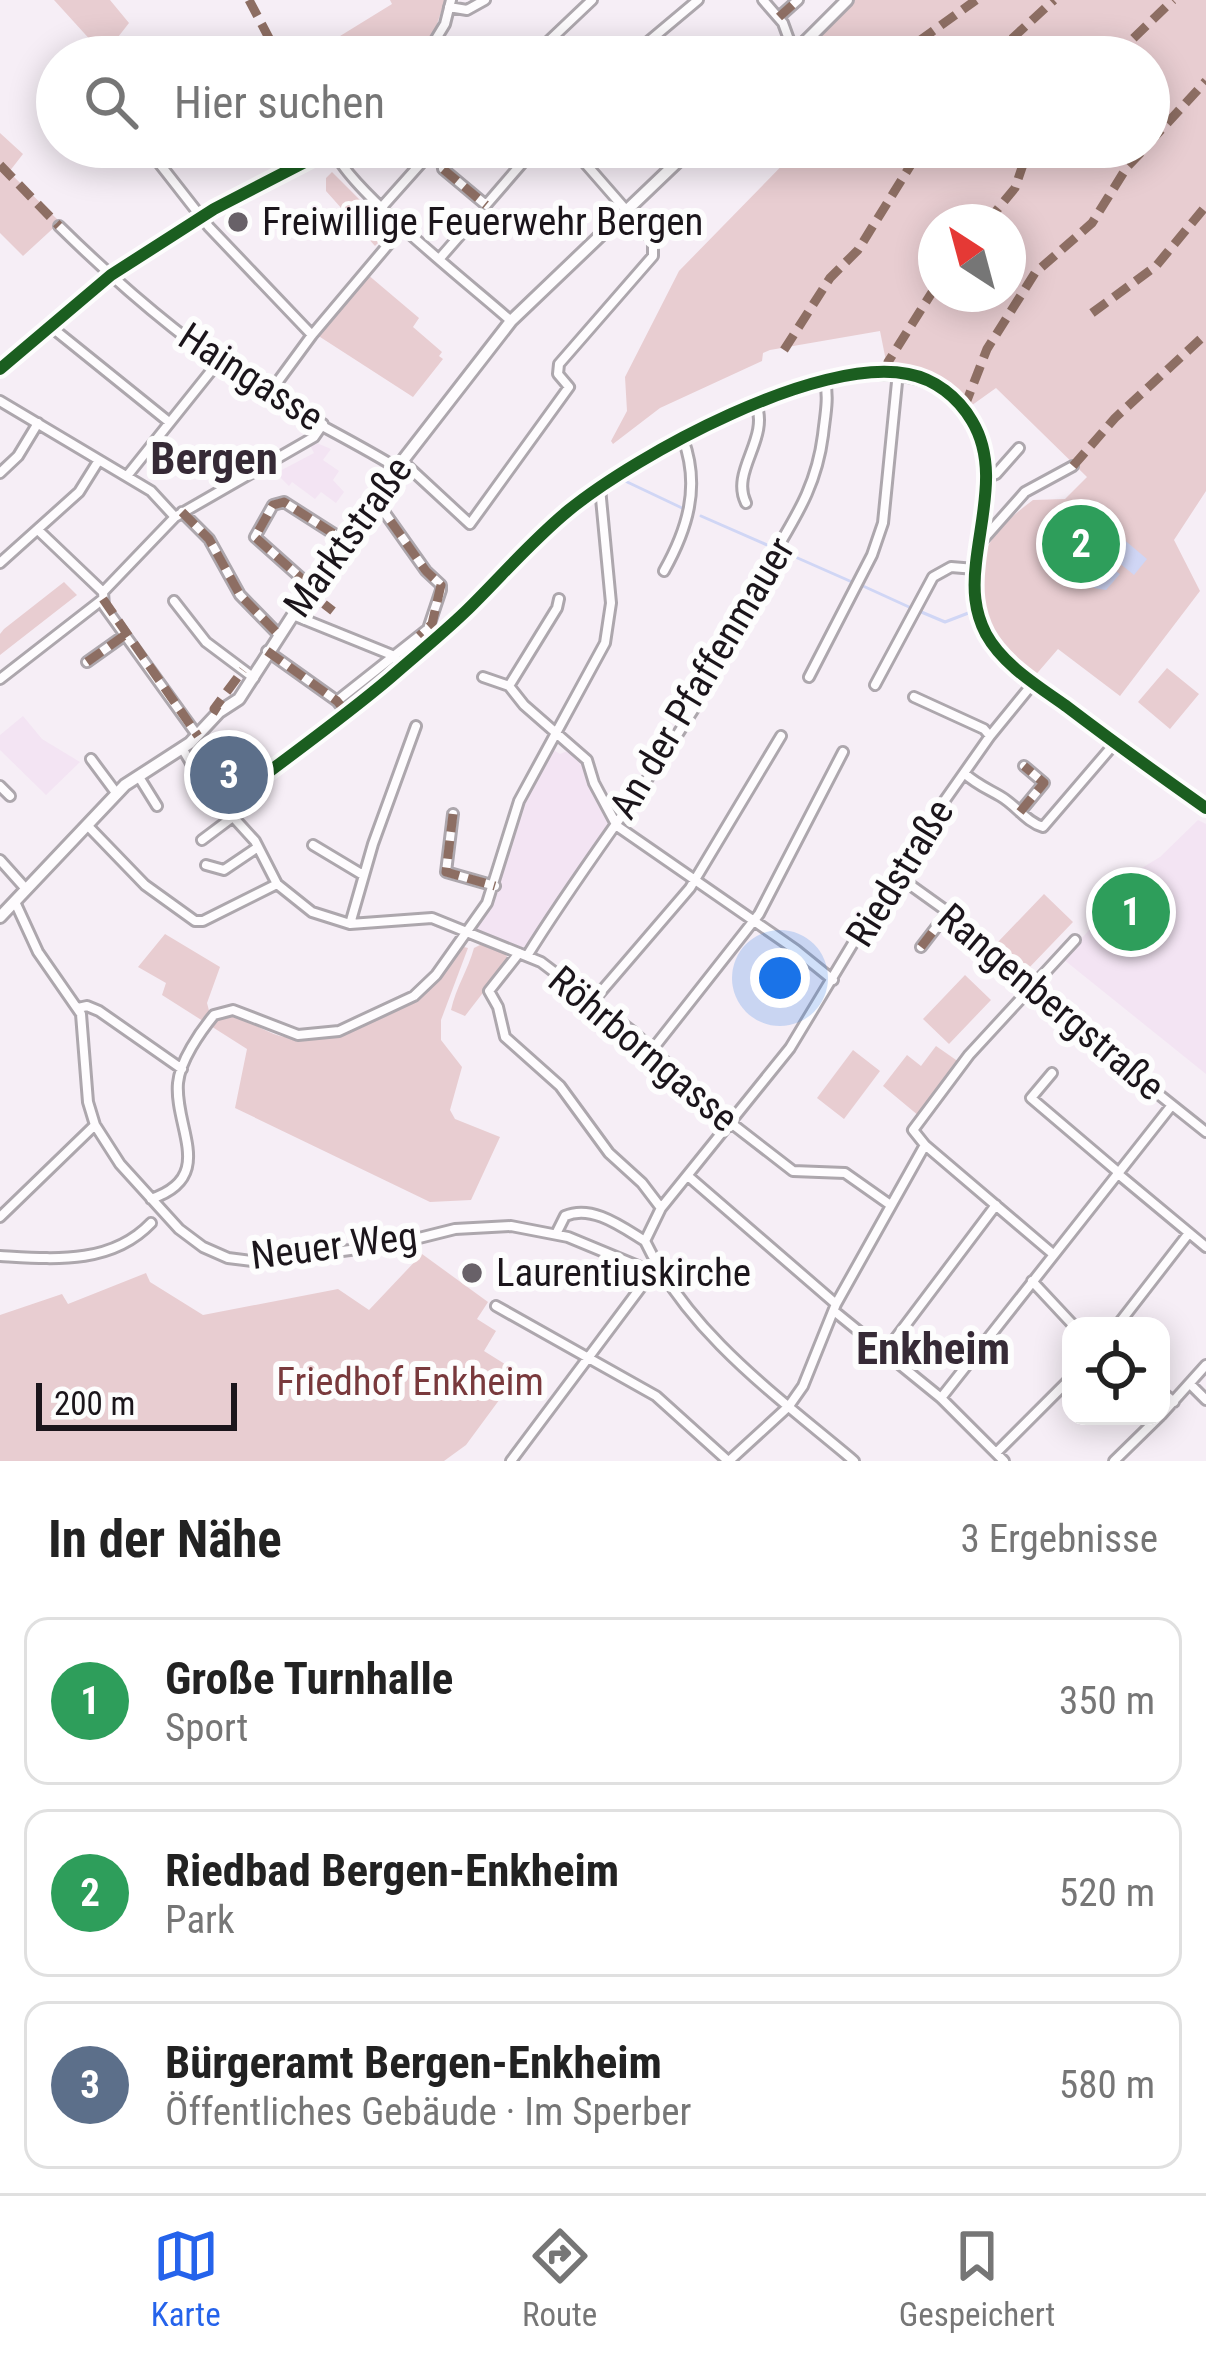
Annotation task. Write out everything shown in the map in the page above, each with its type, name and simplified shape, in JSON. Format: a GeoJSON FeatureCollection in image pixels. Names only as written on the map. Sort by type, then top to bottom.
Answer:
{"type":"FeatureCollection","features":[{"type":"Feature","properties":{"kind":"street"},"geometry":{"type":"LineString","coordinates":[[439,36],[450,4],[467,10],[484,0]]}},
{"type":"Feature","properties":{"kind":"street"},"geometry":{"type":"LineString","coordinates":[[656,36],[698,0]]}},
{"type":"Feature","properties":{"kind":"street"},"geometry":{"type":"LineString","coordinates":[[763,0],[779,17],[786,36]]}},
{"type":"Feature","properties":{"kind":"street"},"geometry":{"type":"LineString","coordinates":[[779,17],[798,0]]}},
{"type":"Feature","properties":{"kind":"street"},"geometry":{"type":"LineString","coordinates":[[812,36],[847,0]]}},
{"type":"Feature","properties":{"kind":"street"},"geometry":{"type":"LineString","coordinates":[[552,36],[584,3]]}},
{"type":"Feature","properties":{"kind":"street"},"geometry":{"type":"LineString","coordinates":[[163,168],[312,335]]}},
{"type":"Feature","properties":{"kind":"street"},"geometry":{"type":"LineString","coordinates":[[0,368],[111,275],[202,216],[295,168]]}},
{"type":"Feature","properties":{"kind":"street"},"geometry":{"type":"LineString","coordinates":[[344,168],[381,208],[511,321]]}},
{"type":"Feature","properties":{"kind":"street"},"geometry":{"type":"LineString","coordinates":[[381,208],[417,168]]}},
{"type":"Feature","properties":{"kind":"street"},"geometry":{"type":"LineString","coordinates":[[443,168],[486,205],[518,168]]}},
{"type":"Feature","properties":{"kind":"street"},"geometry":{"type":"LineString","coordinates":[[589,168],[626,210]]}},
{"type":"Feature","properties":{"kind":"street","name":"Marktstraße"},"geometry":{"type":"LineString","coordinates":[[0,917],[117,794],[198,736],[219,712],[239,699],[342,539],[511,321],[671,168]]}},
{"type":"Feature","properties":{"kind":"street","name":"Haingasse"},"geometry":{"type":"LineString","coordinates":[[58,226],[219,361],[268,395],[400,465],[470,524],[569,387],[558,374],[559,364],[655,252],[653,241],[626,210]]}},
{"type":"Feature","properties":{"kind":"street"},"geometry":{"type":"LineString","coordinates":[[441,257],[468,226]]}},
{"type":"Feature","properties":{"kind":"street"},"geometry":{"type":"LineString","coordinates":[[268,395],[403,227]]}},
{"type":"Feature","properties":{"kind":"street"},"geometry":{"type":"LineString","coordinates":[[50,326],[170,422]]}},
{"type":"Feature","properties":{"kind":"street"},"geometry":{"type":"LineString","coordinates":[[127,476],[219,361]]}},
{"type":"Feature","properties":{"kind":"street"},"geometry":{"type":"LineString","coordinates":[[224,806],[439,636],[569,510],[600,488],[683,439],[756,404],[825,381],[868,372],[898,372],[936,384],[964,408],[982,444],[986,478],[975,568],[976,607],[984,631],[1003,657],[1034,682],[1206,808]]}},
{"type":"Feature","properties":{"kind":"street"},"geometry":{"type":"LineString","coordinates":[[809,676],[884,523],[898,372]]}},
{"type":"Feature","properties":{"kind":"street","name":"An der Pfaffenmauer"},"geometry":{"type":"LineString","coordinates":[[662,1208],[604,1147],[560,1086],[504,1035],[489,991],[523,954],[644,785],[725,654],[758,582],[801,513],[821,448],[828,396],[825,381]]}},
{"type":"Feature","properties":{"kind":"street"},"geometry":{"type":"LineString","coordinates":[[0,401],[152,491],[208,539],[240,595],[278,634]]}},
{"type":"Feature","properties":{"kind":"street"},"geometry":{"type":"LineString","coordinates":[[746,503],[740,488],[760,428],[756,404]]}},
{"type":"Feature","properties":{"kind":"street"},"geometry":{"type":"LineString","coordinates":[[0,473],[18,456],[38,423]]}},
{"type":"Feature","properties":{"kind":"street"},"geometry":{"type":"LineString","coordinates":[[0,679],[103,595],[178,514],[314,437],[323,424]]}},
{"type":"Feature","properties":{"kind":"street"},"geometry":{"type":"LineString","coordinates":[[664,571],[689,521],[688,452],[683,439]]}},
{"type":"Feature","properties":{"kind":"street"},"geometry":{"type":"LineString","coordinates":[[986,478],[996,474],[1019,448]]}},
{"type":"Feature","properties":{"kind":"street"},"geometry":{"type":"LineString","coordinates":[[0,563],[79,492],[99,460]]}},
{"type":"Feature","properties":{"kind":"street"},"geometry":{"type":"LineString","coordinates":[[978,546],[1025,492],[1072,466]]}},
{"type":"Feature","properties":{"kind":"street"},"geometry":{"type":"LineString","coordinates":[[151,1199],[172,1188],[189,1161],[178,1093],[182,1069],[206,1024],[223,1011],[238,1012],[281,1032],[308,1035],[339,1030],[426,987],[466,932],[495,886],[516,806],[597,661],[608,627],[611,603],[600,488]]}},
{"type":"Feature","properties":{"kind":"street"},"geometry":{"type":"LineString","coordinates":[[338,701],[428,629],[442,585],[426,571],[375,499]]}},
{"type":"Feature","properties":{"kind":"street"},"geometry":{"type":"LineString","coordinates":[[310,586],[255,537],[266,514],[273,505],[284,502],[342,539]]}},
{"type":"Feature","properties":{"kind":"street"},"geometry":{"type":"LineString","coordinates":[[38,530],[103,595],[124,635],[198,736]]}},
{"type":"Feature","properties":{"kind":"street"},"geometry":{"type":"LineString","coordinates":[[875,685],[928,582],[946,568],[975,568]]}},
{"type":"Feature","properties":{"kind":"street"},"geometry":{"type":"LineString","coordinates":[[508,686],[559,599]]}},
{"type":"Feature","properties":{"kind":"street"},"geometry":{"type":"LineString","coordinates":[[174,601],[206,642],[255,679]]}},
{"type":"Feature","properties":{"kind":"street"},"geometry":{"type":"LineString","coordinates":[[292,614],[405,664]]}},
{"type":"Feature","properties":{"kind":"street"},"geometry":{"type":"LineString","coordinates":[[87,662],[124,635]]}},
{"type":"Feature","properties":{"kind":"street"},"geometry":{"type":"LineString","coordinates":[[267,651],[338,701],[346,712]]}},
{"type":"Feature","properties":{"kind":"street"},"geometry":{"type":"LineString","coordinates":[[483,677],[508,686],[590,763],[594,783],[615,823],[833,980]]}},
{"type":"Feature","properties":{"kind":"street","name":"Riedstraße"},"geometry":{"type":"LineString","coordinates":[[645,1241],[662,1208],[775,1069],[895,874],[990,736],[1034,682]]}},
{"type":"Feature","properties":{"kind":"street"},"geometry":{"type":"LineString","coordinates":[[914,697],[990,736]]}},
{"type":"Feature","properties":{"kind":"street"},"geometry":{"type":"LineString","coordinates":[[182,748],[203,785],[258,847],[277,884],[313,912],[350,924],[416,726]]}},
{"type":"Feature","properties":{"kind":"street"},"geometry":{"type":"LineString","coordinates":[[593,1001],[694,881],[781,736]]}},
{"type":"Feature","properties":{"kind":"street"},"geometry":{"type":"LineString","coordinates":[[964,773],[1038,827],[1046,826],[1115,743]]}},
{"type":"Feature","properties":{"kind":"street"},"geometry":{"type":"LineString","coordinates":[[652,1050],[753,922],[843,752]]}},
{"type":"Feature","properties":{"kind":"street"},"geometry":{"type":"LineString","coordinates":[[91,759],[117,794]]}},
{"type":"Feature","properties":{"kind":"street"},"geometry":{"type":"LineString","coordinates":[[1020,812],[1044,783],[1024,766]]}},
{"type":"Feature","properties":{"kind":"street"},"geometry":{"type":"LineString","coordinates":[[138,776],[157,806]]}},
{"type":"Feature","properties":{"kind":"street"},"geometry":{"type":"LineString","coordinates":[[0,787],[10,796]]}},
{"type":"Feature","properties":{"kind":"street"},"geometry":{"type":"LineString","coordinates":[[453,814],[446,872],[495,886]]}},
{"type":"Feature","properties":{"kind":"street"},"geometry":{"type":"LineString","coordinates":[[202,840],[234,816]]}},
{"type":"Feature","properties":{"kind":"street"},"geometry":{"type":"LineString","coordinates":[[87,825],[145,885],[194,921],[277,884]]}},
{"type":"Feature","properties":{"kind":"street"},"geometry":{"type":"LineString","coordinates":[[313,845],[364,875]]}},
{"type":"Feature","properties":{"kind":"street"},"geometry":{"type":"LineString","coordinates":[[206,865],[224,870],[258,847]]}},
{"type":"Feature","properties":{"kind":"street"},"geometry":{"type":"LineString","coordinates":[[0,860],[27,890]]}},
{"type":"Feature","properties":{"kind":"street","name":"Rangenbergstraße"},"geometry":{"type":"LineString","coordinates":[[895,874],[947,912],[1028,990],[1206,1132]]}},
{"type":"Feature","properties":{"kind":"street","name":"Neuer Weg"},"geometry":{"type":"LineString","coordinates":[[15,902],[38,952],[79,1008],[88,1102],[95,1125],[120,1164],[193,1240],[221,1256],[242,1261],[395,1244],[481,1226],[511,1226],[556,1234],[654,1270]]}},
{"type":"Feature","properties":{"kind":"street"},"geometry":{"type":"LineString","coordinates":[[921,947],[947,912]]}},
{"type":"Feature","properties":{"kind":"street","name":"Röhrborngasse"},"geometry":{"type":"LineString","coordinates":[[350,924],[421,916],[523,954],[593,1001],[793,1172],[848,1174],[889,1204]]}},
{"type":"Feature","properties":{"kind":"street"},"geometry":{"type":"LineString","coordinates":[[1053,1254],[914,1134],[969,1054],[1075,940]]}},
{"type":"Feature","properties":{"kind":"street"},"geometry":{"type":"LineString","coordinates":[[79,1008],[99,1012],[182,1069]]}},
{"type":"Feature","properties":{"kind":"street"},"geometry":{"type":"LineString","coordinates":[[1052,1072],[1031,1097],[1206,1247]]}},
{"type":"Feature","properties":{"kind":"street"},"geometry":{"type":"LineString","coordinates":[[941,1399],[1172,1105]]}},
{"type":"Feature","properties":{"kind":"street"},"geometry":{"type":"LineString","coordinates":[[0,1217],[95,1125]]}},
{"type":"Feature","properties":{"kind":"street"},"geometry":{"type":"LineString","coordinates":[[496,1306],[656,1396],[729,1461],[789,1406],[803,1386],[835,1307],[925,1145]]}},
{"type":"Feature","properties":{"kind":"street"},"geometry":{"type":"LineString","coordinates":[[688,1176],[941,1399],[1004,1461]]}},
{"type":"Feature","properties":{"kind":"street"},"geometry":{"type":"LineString","coordinates":[[886,1351],[995,1204]]}},
{"type":"Feature","properties":{"kind":"street"},"geometry":{"type":"LineString","coordinates":[[556,1234],[565,1216],[580,1212],[602,1216],[645,1241],[654,1270],[723,1349],[854,1461]]}},
{"type":"Feature","properties":{"kind":"street"},"geometry":{"type":"LineString","coordinates":[[0,1256],[104,1253],[135,1238],[151,1223]]}},
{"type":"Feature","properties":{"kind":"street"},"geometry":{"type":"LineString","coordinates":[[1125,1317],[1189,1233]]}},
{"type":"Feature","properties":{"kind":"street"},"geometry":{"type":"LineString","coordinates":[[511,1461],[654,1270]]}},
{"type":"Feature","properties":{"kind":"street"},"geometry":{"type":"LineString","coordinates":[[1032,1282],[1065,1317]]}},
{"type":"Feature","properties":{"kind":"street"},"geometry":{"type":"LineString","coordinates":[[1170,1406],[1206,1365]]}},
{"type":"Feature","properties":{"kind":"street"},"geometry":{"type":"LineString","coordinates":[[1190,1384],[1206,1400]]}},
{"type":"Feature","properties":{"kind":"street"},"geometry":{"type":"LineString","coordinates":[[996,1453],[1062,1387]]}},
{"type":"Feature","properties":{"kind":"street"},"geometry":{"type":"LineString","coordinates":[[1170,1399],[1174,1402]]}},
{"type":"Feature","properties":{"kind":"street"},"geometry":{"type":"LineString","coordinates":[[1119,1459],[1151,1425]]}},
{"type":"Feature","properties":{"kind":"shaded area"},"geometry":{"type":"Polygon","coordinates":[[[312,441],[331,449],[323,460],[339,471],[333,480],[344,492],[336,503],[321,492],[315,499],[292,482],[289,486],[276,473],[314,453],[312,441]]]}},
{"type":"Feature","properties":{"kind":"shaded area"},"geometry":{"type":"Polygon","coordinates":[[[23,716],[42,739],[80,762],[46,795],[0,750],[0,735],[23,716]]]}},
{"type":"Feature","properties":{"kind":"shaded area"},"geometry":{"type":"Polygon","coordinates":[[[550,748],[560,754],[570,750],[588,766],[607,830],[527,949],[489,942],[476,929],[493,905],[519,808],[550,748]]]}},
{"type":"Feature","properties":{"kind":"shaded area"},"geometry":{"type":"Polygon","coordinates":[[[1198,820],[1206,824],[1206,1074],[1063,959],[1099,919],[1109,888],[1160,857],[1198,820]]]}},
{"type":"Feature","properties":{"kind":"green space"},"geometry":{"type":"Polygon","coordinates":[[[54,0],[110,0],[129,23],[119,36],[87,36],[54,0]]]}},
{"type":"Feature","properties":{"kind":"green space"},"geometry":{"type":"Polygon","coordinates":[[[390,0],[445,0],[433,36],[340,36],[392,4],[390,0]]]}},
{"type":"Feature","properties":{"kind":"green space"},"geometry":{"type":"Polygon","coordinates":[[[851,0],[1206,0],[1206,491],[1174,540],[1200,591],[1120,696],[1058,649],[1033,678],[1010,655],[982,610],[979,566],[989,544],[1033,500],[1065,499],[1087,477],[996,388],[968,408],[923,372],[887,366],[880,331],[770,350],[763,353],[762,361],[660,408],[613,444],[627,411],[625,377],[679,271],[780,168],[1170,168],[1170,36],[820,33],[851,0]]]}},
{"type":"Feature","properties":{"kind":"green space"},"geometry":{"type":"Polygon","coordinates":[[[0,133],[23,154],[9,172],[60,222],[23,256],[0,233],[0,133]]]}},
{"type":"Feature","properties":{"kind":"green space"},"geometry":{"type":"Polygon","coordinates":[[[332,172],[385,225],[378,233],[383,238],[375,246],[326,191],[326,178],[332,172]]]}},
{"type":"Feature","properties":{"kind":"green space"},"geometry":{"type":"Polygon","coordinates":[[[367,274],[419,318],[413,327],[442,352],[443,359],[413,397],[317,335],[367,274]]]}},
{"type":"Feature","properties":{"kind":"green space"},"geometry":{"type":"Polygon","coordinates":[[[64,582],[77,595],[0,655],[4,629],[64,582]]]}},
{"type":"Feature","properties":{"kind":"green space"},"geometry":{"type":"Polygon","coordinates":[[[1167,668],[1199,694],[1170,729],[1138,702],[1167,668]]]}},
{"type":"Feature","properties":{"kind":"green space"},"geometry":{"type":"Polygon","coordinates":[[[1044,894],[1073,922],[1026,971],[997,943],[1044,894]]]}},
{"type":"Feature","properties":{"kind":"green space"},"geometry":{"type":"Polygon","coordinates":[[[165,934],[220,967],[207,1003],[212,1022],[233,1015],[278,1035],[301,1038],[339,1032],[397,1010],[431,986],[460,946],[468,948],[441,1020],[441,1040],[462,1067],[450,1110],[455,1119],[500,1137],[471,1200],[430,1202],[235,1108],[247,1049],[162,995],[166,983],[138,967],[165,934]]]}},
{"type":"Feature","properties":{"kind":"green space"},"geometry":{"type":"Polygon","coordinates":[[[482,944],[509,959],[465,1016],[451,1010],[474,948],[482,944]]]}},
{"type":"Feature","properties":{"kind":"green space"},"geometry":{"type":"Polygon","coordinates":[[[965,975],[991,1000],[949,1044],[923,1019],[965,975]]]}},
{"type":"Feature","properties":{"kind":"green space"},"geometry":{"type":"Polygon","coordinates":[[[936,1046],[959,1062],[919,1116],[883,1086],[907,1055],[921,1066],[936,1046]]]}},
{"type":"Feature","properties":{"kind":"green space"},"geometry":{"type":"Polygon","coordinates":[[[853,1050],[880,1071],[844,1119],[817,1098],[853,1050]]]}},
{"type":"Feature","properties":{"kind":"green space","name":"Friedhof Enkheim"},"geometry":{"type":"Polygon","coordinates":[[[422,1254],[488,1302],[477,1319],[496,1331],[484,1351],[519,1373],[466,1445],[444,1461],[0,1461],[0,1315],[62,1294],[68,1304],[146,1273],[150,1282],[203,1315],[338,1289],[369,1310],[422,1254]]]}},
{"type":"Feature","properties":{"kind":"water"},"geometry":{"type":"Polygon","coordinates":[[[1109,527],[1147,559],[1134,575],[1102,549],[1098,558],[1120,574],[1106,590],[1094,588],[1085,564],[1109,527]]]}},
{"type":"Feature","properties":{"kind":"waterway"},"geometry":{"type":"LineString","coordinates":[[600,479],[605,479]]}},
{"type":"Feature","properties":{"kind":"waterway"},"geometry":{"type":"LineString","coordinates":[[623,480],[682,508]]}},
{"type":"Feature","properties":{"kind":"waterway"},"geometry":{"type":"LineString","coordinates":[[701,516],[774,548]]}},
{"type":"Feature","properties":{"kind":"waterway"},"geometry":{"type":"LineString","coordinates":[[784,552],[852,582]]}},
{"type":"Feature","properties":{"kind":"waterway"},"geometry":{"type":"LineString","coordinates":[[863,586],[909,607]]}},
{"type":"Feature","properties":{"kind":"waterway"},"geometry":{"type":"LineString","coordinates":[[919,611],[945,622],[971,612]]}},
{"type":"Feature","properties":{"kind":"marked path"},"geometry":{"type":"LineString","coordinates":[[249,0],[268,36]]}},
{"type":"Feature","properties":{"kind":"marked path"},"geometry":{"type":"LineString","coordinates":[[779,17],[798,0]]}},
{"type":"Feature","properties":{"kind":"marked path"},"geometry":{"type":"LineString","coordinates":[[926,36],[976,0]]}},
{"type":"Feature","properties":{"kind":"marked path"},"geometry":{"type":"LineString","coordinates":[[1015,36],[1054,0]]}},
{"type":"Feature","properties":{"kind":"marked path"},"geometry":{"type":"LineString","coordinates":[[1136,36],[1173,0]]}},
{"type":"Feature","properties":{"kind":"marked path"},"geometry":{"type":"LineString","coordinates":[[1170,120],[1206,81]]}},
{"type":"Feature","properties":{"kind":"marked path"},"geometry":{"type":"LineString","coordinates":[[0,165],[59,226]]}},
{"type":"Feature","properties":{"kind":"marked path"},"geometry":{"type":"LineString","coordinates":[[443,168],[486,205]]}},
{"type":"Feature","properties":{"kind":"marked path"},"geometry":{"type":"LineString","coordinates":[[784,350],[830,278],[858,250],[909,168]]}},
{"type":"Feature","properties":{"kind":"marked path"},"geometry":{"type":"LineString","coordinates":[[1002,204],[1015,188],[1022,168]]}},
{"type":"Feature","properties":{"kind":"marked path"},"geometry":{"type":"LineString","coordinates":[[964,408],[987,349],[1035,273],[1092,223],[1126,168]]}},
{"type":"Feature","properties":{"kind":"marked path"},"geometry":{"type":"LineString","coordinates":[[1092,313],[1156,266],[1206,206]]}},
{"type":"Feature","properties":{"kind":"marked path"},"geometry":{"type":"LineString","coordinates":[[887,372],[888,362],[920,312]]}},
{"type":"Feature","properties":{"kind":"marked path"},"geometry":{"type":"LineString","coordinates":[[1073,466],[1115,418],[1206,334]]}},
{"type":"Feature","properties":{"kind":"marked path"},"geometry":{"type":"LineString","coordinates":[[375,499],[441,585],[432,624],[419,636]]}},
{"type":"Feature","properties":{"kind":"marked path"},"geometry":{"type":"LineString","coordinates":[[310,586],[255,537],[273,505],[284,502],[342,539]]}},
{"type":"Feature","properties":{"kind":"marked path"},"geometry":{"type":"LineString","coordinates":[[182,512],[209,539],[240,595],[278,634]]}},
{"type":"Feature","properties":{"kind":"marked path"},"geometry":{"type":"LineString","coordinates":[[103,599],[198,736]]}},
{"type":"Feature","properties":{"kind":"marked path"},"geometry":{"type":"LineString","coordinates":[[324,604],[333,611]]}},
{"type":"Feature","properties":{"kind":"marked path"},"geometry":{"type":"LineString","coordinates":[[87,662],[125,635]]}},
{"type":"Feature","properties":{"kind":"marked path"},"geometry":{"type":"LineString","coordinates":[[267,651],[346,712]]}},
{"type":"Feature","properties":{"kind":"marked path"},"geometry":{"type":"LineString","coordinates":[[219,712],[214,709],[243,670]]}},
{"type":"Feature","properties":{"kind":"marked path"},"geometry":{"type":"LineString","coordinates":[[1020,812],[1044,783],[1024,766]]}},
{"type":"Feature","properties":{"kind":"marked path"},"geometry":{"type":"LineString","coordinates":[[453,814],[446,872],[495,886]]}},
{"type":"Feature","properties":{"kind":"marked path"},"geometry":{"type":"LineString","coordinates":[[921,947],[948,912]]}},
{"type":"Feature","properties":{"kind":"cycle path"},"geometry":{"type":"LineString","coordinates":[[0,369],[111,275],[214,209],[293,168]]}},
{"type":"Feature","properties":{"kind":"cycle path"},"geometry":{"type":"LineString","coordinates":[[224,806],[390,678],[555,522],[600,487],[731,414],[779,394],[870,372],[918,376],[945,390],[960,404],[980,438],[986,491],[975,590],[979,617],[993,645],[1033,683],[1206,808]]}},
{"type":"Feature","properties":{"kind":"place","name":"Freiwillige Feuerwehr Bergen"},"geometry":{"type":"Point","coordinates":[238,222]}},
{"type":"Feature","properties":{"kind":"place","name":"Riedbad Bergen-Enkheim"},"geometry":{"type":"Point","coordinates":[1081,544]}},
{"type":"Feature","properties":{"kind":"place","name":"Bürgeramt Bergen-Enkheim"},"geometry":{"type":"Point","coordinates":[229,775]}},
{"type":"Feature","properties":{"kind":"place","name":"Große Turnhalle"},"geometry":{"type":"Point","coordinates":[1131,912]}},
{"type":"Feature","properties":{"kind":"place","name":"Laurentiuskirche"},"geometry":{"type":"Point","coordinates":[472,1273]}},
{"type":"Feature","properties":{"kind":"district","name":"Bergen"},"geometry":{"type":"Point","coordinates":[214,458]}},
{"type":"Feature","properties":{"kind":"district","name":"Enkheim"},"geometry":{"type":"Point","coordinates":[933,1348]}}]}
